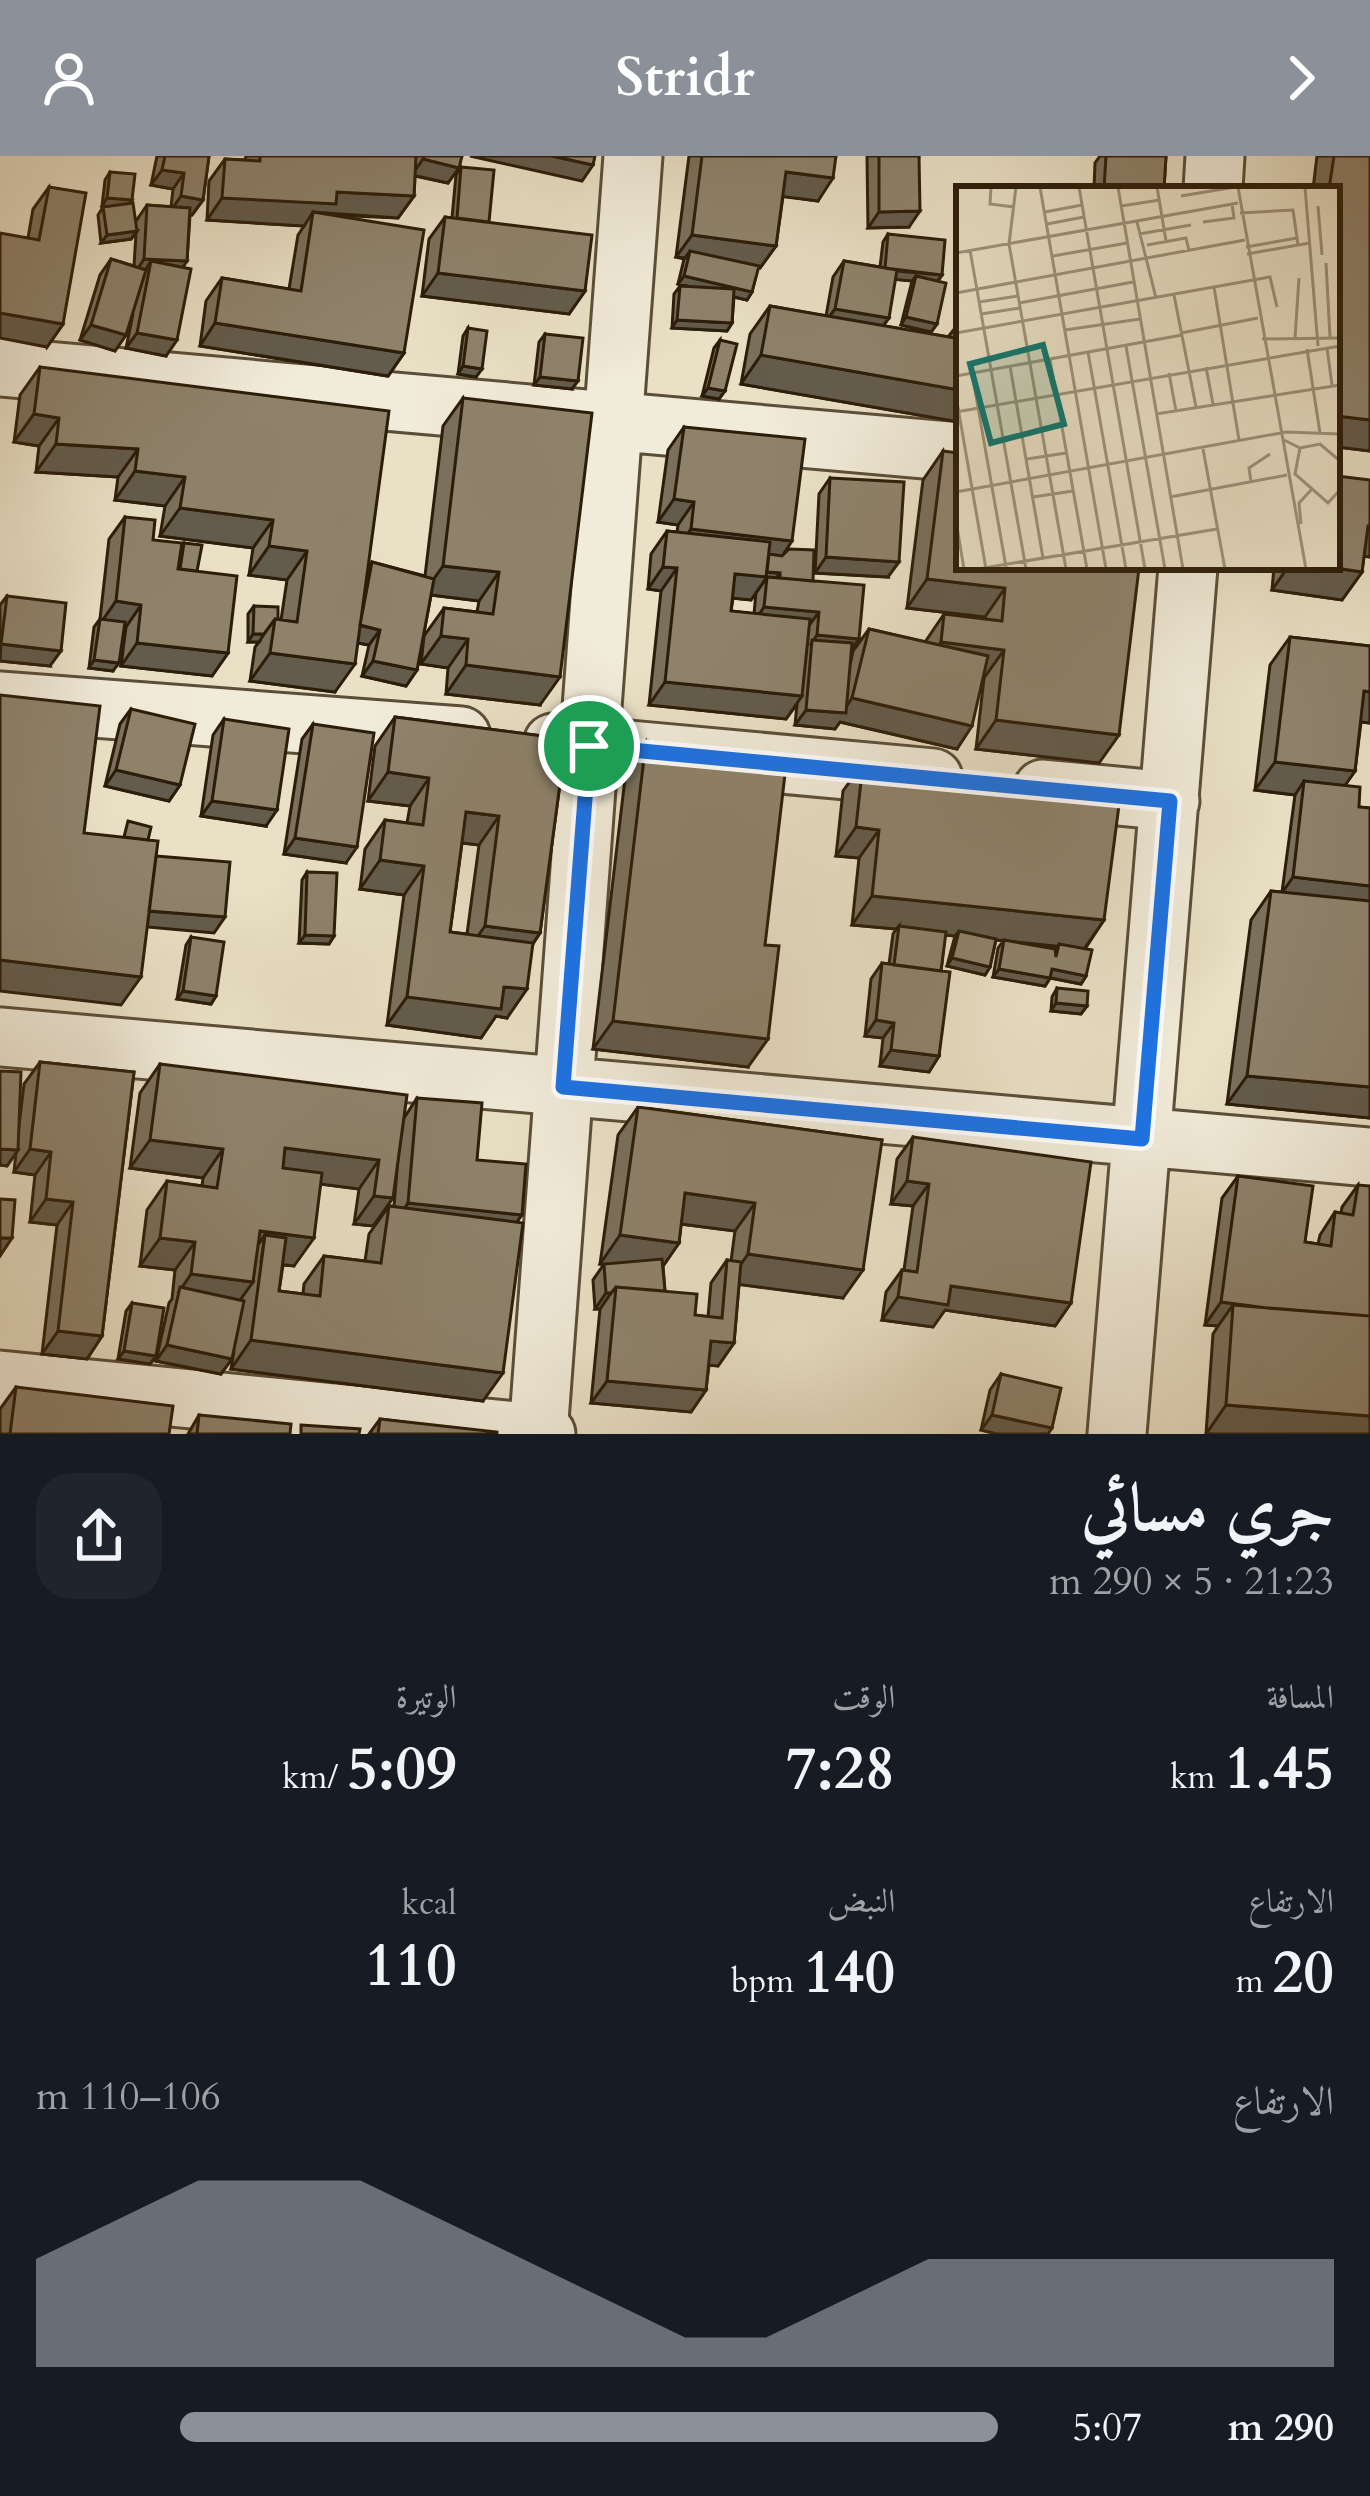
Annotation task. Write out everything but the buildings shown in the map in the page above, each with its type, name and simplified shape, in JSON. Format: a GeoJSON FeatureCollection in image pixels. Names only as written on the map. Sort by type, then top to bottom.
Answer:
{"type":"FeatureCollection","features":[{"type":"Feature","properties":{"kind":"street"},"geometry":{"type":"LineString","coordinates":[[0,1380],[540,1434],[633,156]]}},
{"type":"Feature","properties":{"kind":"street"},"geometry":{"type":"LineString","coordinates":[[1213,186],[1216,156]]}},
{"type":"Feature","properties":{"kind":"street"},"geometry":{"type":"LineString","coordinates":[[0,367],[956,452]]}},
{"type":"Feature","properties":{"kind":"street"},"geometry":{"type":"LineString","coordinates":[[1117,1434],[1188,570]]}},
{"type":"Feature","properties":{"kind":"street"},"geometry":{"type":"LineString","coordinates":[[0,701],[589,746],[1170,801]]}},
{"type":"Feature","properties":{"kind":"street"},"geometry":{"type":"LineString","coordinates":[[0,1037],[1370,1157]]}},
{"type":"Feature","properties":{"kind":"route"},"geometry":{"type":"LineString","coordinates":[[589,746],[1170,801],[1142,1139],[563,1087],[589,746]]}}]}
